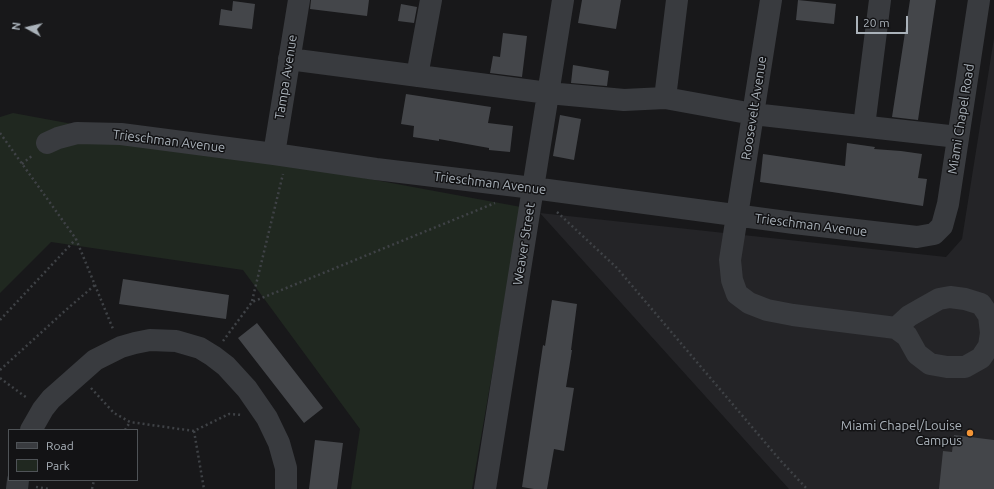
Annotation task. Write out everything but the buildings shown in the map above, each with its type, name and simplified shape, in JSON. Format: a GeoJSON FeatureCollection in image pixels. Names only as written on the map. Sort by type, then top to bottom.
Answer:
{"type":"FeatureCollection","features":[{"type":"Feature","properties":{"kind":"street","name":"Tampa Avenue"},"geometry":{"type":"LineString","coordinates":[[274,154],[299,0]]}},
{"type":"Feature","properties":{"kind":"street"},"geometry":{"type":"LineString","coordinates":[[417,76],[431,0]]}},
{"type":"Feature","properties":{"kind":"street","name":"Weaver Street"},"geometry":{"type":"LineString","coordinates":[[485,489],[563,0]]}},
{"type":"Feature","properties":{"kind":"street"},"geometry":{"type":"LineString","coordinates":[[665,98],[677,0]]}},
{"type":"Feature","properties":{"kind":"street","name":"Roosevelt Avenue"},"geometry":{"type":"LineString","coordinates":[[771,0],[730,260],[732,280],[737,294],[750,303],[767,310],[793,315],[896,328]]}},
{"type":"Feature","properties":{"kind":"street"},"geometry":{"type":"LineString","coordinates":[[864,126],[880,0]]}},
{"type":"Feature","properties":{"kind":"street","name":"Miami Chapel Road"},"geometry":{"type":"LineString","coordinates":[[934,234],[942,226],[948,204],[958,137],[984,9]]}},
{"type":"Feature","properties":{"kind":"street"},"geometry":{"type":"LineString","coordinates":[[289,59],[548,93],[624,100],[665,98],[753,114],[958,137]]}},
{"type":"Feature","properties":{"kind":"street","name":"Trieschman Avenue"},"geometry":{"type":"LineString","coordinates":[[47,144],[58,138],[77,133],[121,134],[736,216],[917,237],[934,234]]}},
{"type":"Feature","properties":{"kind":"street"},"geometry":{"type":"LineString","coordinates":[[32,429],[50,399],[95,360],[121,347],[150,340],[163,340],[188,344],[200,348],[213,356],[237,377],[267,418],[280,443],[286,468],[286,489]]}},
{"type":"Feature","properties":{"kind":"path"},"geometry":{"type":"LineString","coordinates":[[0,133],[76,239],[121,347]]}},
{"type":"Feature","properties":{"kind":"path"},"geometry":{"type":"LineString","coordinates":[[213,356],[252,302],[284,171],[274,154]]}},
{"type":"Feature","properties":{"kind":"path"},"geometry":{"type":"LineString","coordinates":[[252,302],[496,203]]}},
{"type":"Feature","properties":{"kind":"path"},"geometry":{"type":"LineString","coordinates":[[555,209],[617,268],[780,460],[807,489]]}},
{"type":"Feature","properties":{"kind":"path"},"geometry":{"type":"LineString","coordinates":[[0,320],[76,239]]}},
{"type":"Feature","properties":{"kind":"path"},"geometry":{"type":"LineString","coordinates":[[0,370],[95,285]]}},
{"type":"Feature","properties":{"kind":"path"},"geometry":{"type":"LineString","coordinates":[[78,375],[114,413],[130,422],[194,431],[229,414],[267,418]]}},
{"type":"Feature","properties":{"kind":"path"},"geometry":{"type":"LineString","coordinates":[[0,378],[43,409]]}},
{"type":"Feature","properties":{"kind":"path"},"geometry":{"type":"LineString","coordinates":[[126,429],[130,422]]}},
{"type":"Feature","properties":{"kind":"path"},"geometry":{"type":"LineString","coordinates":[[194,431],[204,489]]}},
{"type":"Feature","properties":{"kind":"shaded area"},"geometry":{"type":"Polygon","coordinates":[[[994,38],[994,489],[789,489],[540,213],[946,257],[962,239],[994,38]]]}},
{"type":"Feature","properties":{"kind":"green space"},"geometry":{"type":"Polygon","coordinates":[[[13,113],[521,207],[472,489],[351,489],[360,429],[243,270],[51,242],[0,293],[0,117],[13,113]]]}},
{"type":"Feature","properties":{"kind":"place","name":"Miami Chapel/Louise Campus"},"geometry":{"type":"Point","coordinates":[970,433]}}]}
